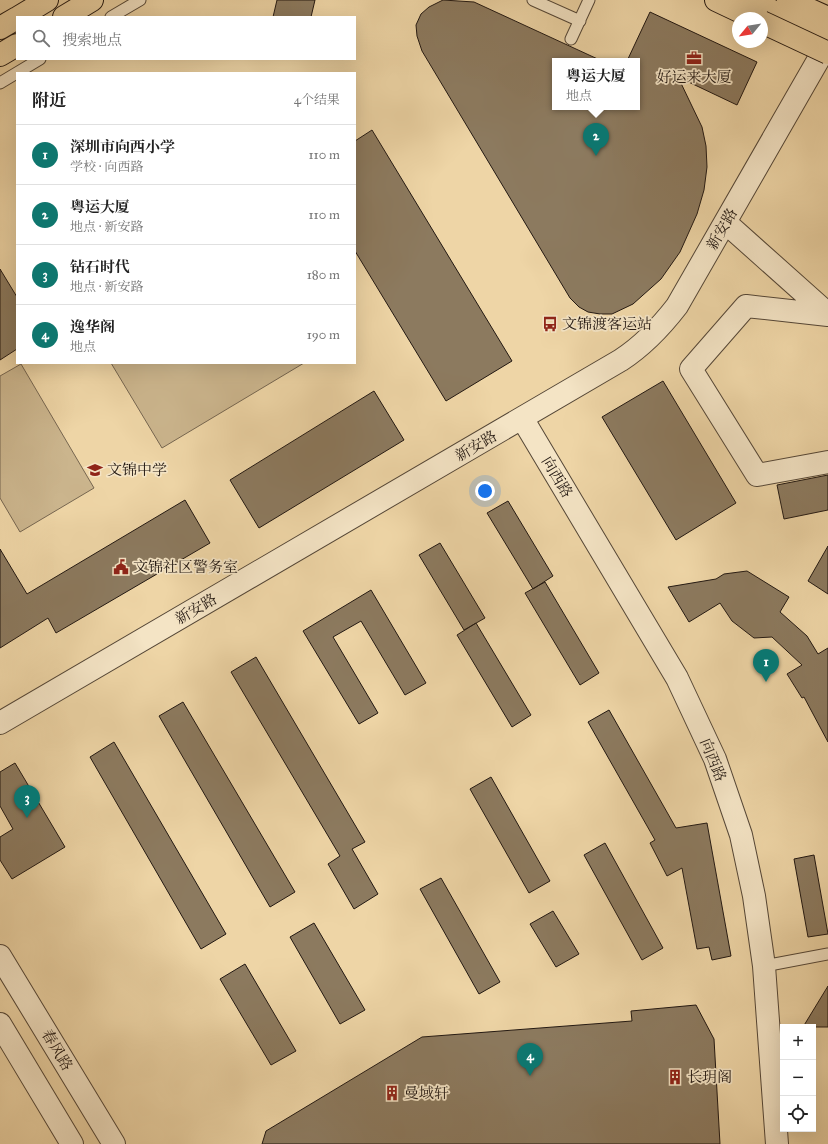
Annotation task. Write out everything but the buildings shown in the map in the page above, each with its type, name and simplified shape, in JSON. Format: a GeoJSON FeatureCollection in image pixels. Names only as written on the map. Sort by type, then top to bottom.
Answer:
{"type":"FeatureCollection","features":[{"type":"Feature","properties":{"kind":"main road"},"geometry":{"type":"LineString","coordinates":[[21,16],[47,0]]}},
{"type":"Feature","properties":{"kind":"main road"},"geometry":{"type":"LineString","coordinates":[[66,16],[92,0]]}},
{"type":"Feature","properties":{"kind":"main road"},"geometry":{"type":"LineString","coordinates":[[716,0],[741,12]]}},
{"type":"Feature","properties":{"kind":"main road"},"geometry":{"type":"LineString","coordinates":[[749,0],[828,37]]}},
{"type":"Feature","properties":{"kind":"main road"},"geometry":{"type":"LineString","coordinates":[[788,0],[828,18]]}},
{"type":"Feature","properties":{"kind":"main road"},"geometry":{"type":"LineString","coordinates":[[0,28],[16,19]]}},
{"type":"Feature","properties":{"kind":"main road"},"geometry":{"type":"LineString","coordinates":[[768,25],[828,53]]}},
{"type":"Feature","properties":{"kind":"main road"},"geometry":{"type":"LineString","coordinates":[[0,55],[16,46]]}},
{"type":"Feature","properties":{"kind":"street","name":"新安路"},"geometry":{"type":"LineString","coordinates":[[0,723],[621,360],[642,346],[660,328],[677,306],[828,43]]}},
{"type":"Feature","properties":{"kind":"street"},"geometry":{"type":"LineString","coordinates":[[726,223],[828,314]]}},
{"type":"Feature","properties":{"kind":"street"},"geometry":{"type":"LineString","coordinates":[[828,314],[746,306],[692,369],[757,475],[828,462]]}},
{"type":"Feature","properties":{"kind":"street","name":"向西路"},"geometry":{"type":"LineString","coordinates":[[522,418],[677,678],[715,759],[741,835],[754,896],[764,966],[777,1144]]}},
{"type":"Feature","properties":{"kind":"street","name":"春风路"},"geometry":{"type":"LineString","coordinates":[[0,956],[114,1144]]}},
{"type":"Feature","properties":{"kind":"street"},"geometry":{"type":"LineString","coordinates":[[0,1024],[72,1144]]}},
{"type":"Feature","properties":{"kind":"lane"},"geometry":{"type":"LineString","coordinates":[[113,16],[140,0]]}},
{"type":"Feature","properties":{"kind":"lane"},"geometry":{"type":"LineString","coordinates":[[533,0],[580,22]]}},
{"type":"Feature","properties":{"kind":"lane"},"geometry":{"type":"LineString","coordinates":[[571,39],[589,0]]}},
{"type":"Feature","properties":{"kind":"lane"},"geometry":{"type":"LineString","coordinates":[[18,72],[38,60]]}},
{"type":"Feature","properties":{"kind":"lane"},"geometry":{"type":"LineString","coordinates":[[0,83],[16,73]]}},
{"type":"Feature","properties":{"kind":"lane"},"geometry":{"type":"LineString","coordinates":[[764,966],[828,954]]}},
{"type":"Feature","properties":{"kind":"shaded area"},"geometry":{"type":"Polygon","coordinates":[[[21,364],[94,488],[20,532],[0,498],[0,376],[21,364]]]}},
{"type":"Feature","properties":{"kind":"shaded area"},"geometry":{"type":"Polygon","coordinates":[[[112,364],[302,364],[162,448],[112,364]]]}},
{"type":"Feature","properties":{"kind":"place","name":"好运来大厦"},"geometry":{"type":"Point","coordinates":[694,58]}},
{"type":"Feature","properties":{"kind":"place","name":"粤运大厦"},"geometry":{"type":"Point","coordinates":[596,156]}},
{"type":"Feature","properties":{"kind":"place","name":"文锦渡客运站"},"geometry":{"type":"Point","coordinates":[550,324]}},
{"type":"Feature","properties":{"kind":"place","name":"文锦中学"},"geometry":{"type":"Point","coordinates":[95,470]}},
{"type":"Feature","properties":{"kind":"place","name":"文锦社区警务室"},"geometry":{"type":"Point","coordinates":[121,567]}},
{"type":"Feature","properties":{"kind":"place","name":"深圳市向西小学"},"geometry":{"type":"Point","coordinates":[766,682]}},
{"type":"Feature","properties":{"kind":"place","name":"钻石时代"},"geometry":{"type":"Point","coordinates":[27,818]}},
{"type":"Feature","properties":{"kind":"place","name":"逸华阁"},"geometry":{"type":"Point","coordinates":[530,1076]}},
{"type":"Feature","properties":{"kind":"place","name":"长玥阁"},"geometry":{"type":"Point","coordinates":[675,1077]}},
{"type":"Feature","properties":{"kind":"place","name":"曼域轩"},"geometry":{"type":"Point","coordinates":[392,1093]}}]}
